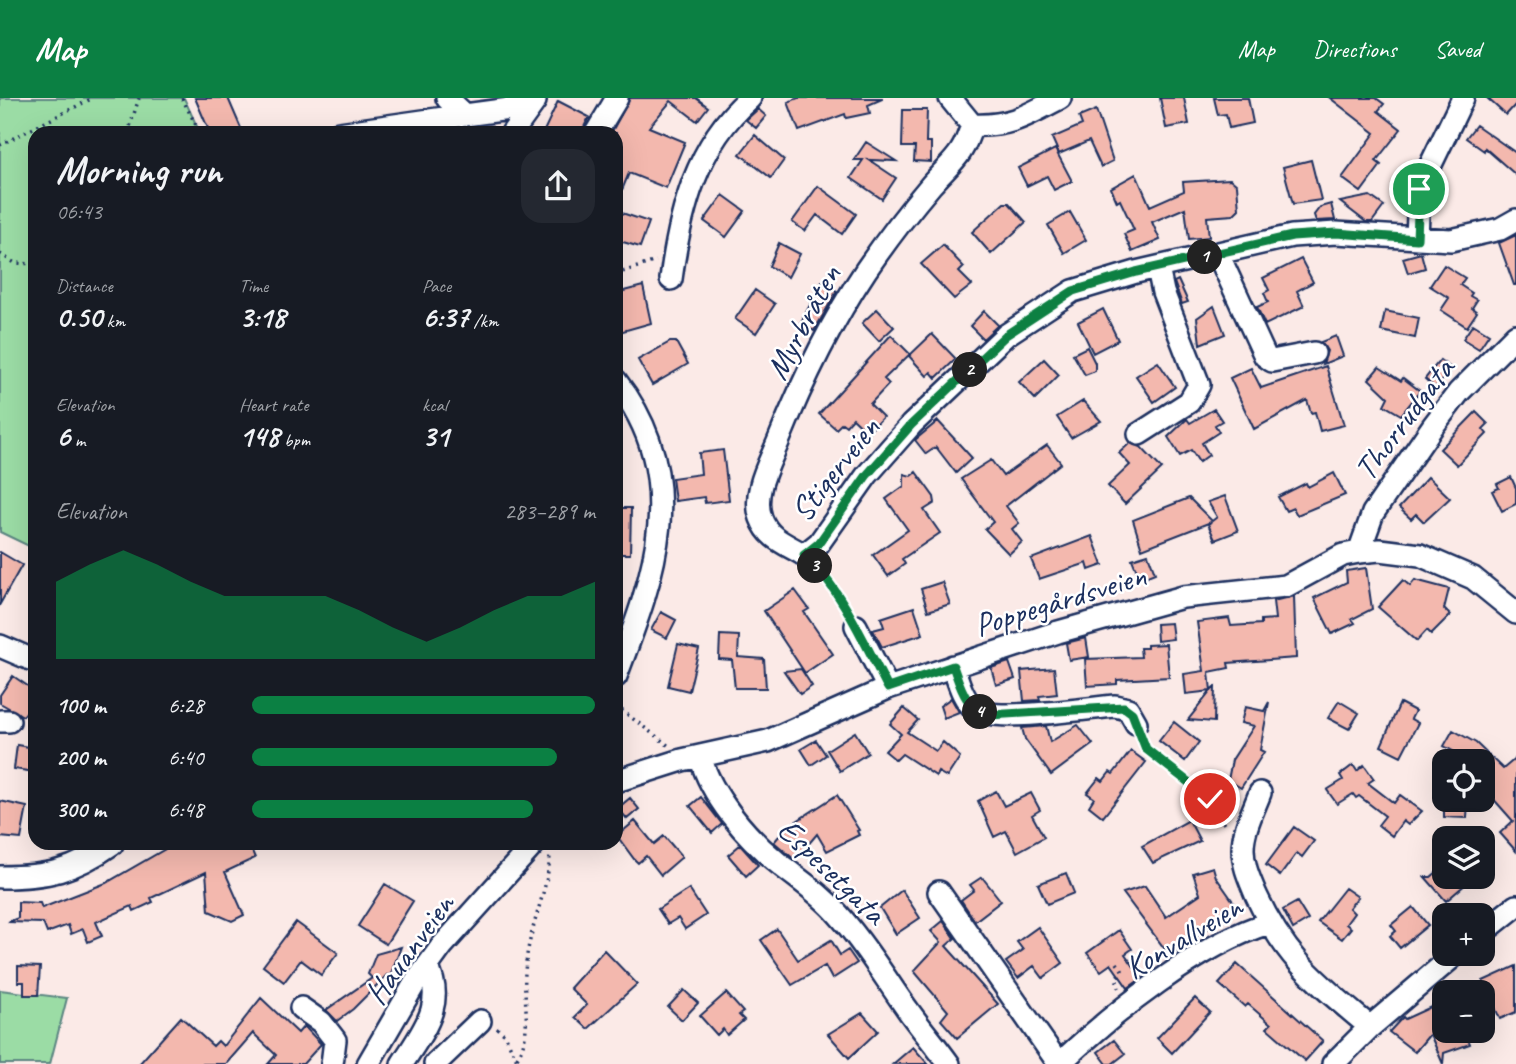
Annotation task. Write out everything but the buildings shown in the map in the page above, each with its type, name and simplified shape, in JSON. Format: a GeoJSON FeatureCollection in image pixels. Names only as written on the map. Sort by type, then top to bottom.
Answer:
{"type":"FeatureCollection","features":[{"type":"Feature","properties":{"kind":"street"},"geometry":{"type":"LineString","coordinates":[[447,98],[465,115]]}},
{"type":"Feature","properties":{"kind":"street"},"geometry":{"type":"LineString","coordinates":[[388,126],[517,108],[535,98]]}},
{"type":"Feature","properties":{"kind":"street"},"geometry":{"type":"LineString","coordinates":[[517,126],[535,98]]}},
{"type":"Feature","properties":{"kind":"street"},"geometry":{"type":"LineString","coordinates":[[600,126],[617,98]]}},
{"type":"Feature","properties":{"kind":"street"},"geometry":{"type":"LineString","coordinates":[[671,279],[684,206],[692,182],[714,139],[750,98]]}},
{"type":"Feature","properties":{"kind":"street"},"geometry":{"type":"LineString","coordinates":[[950,98],[972,125],[1001,126],[1060,98]]}},
{"type":"Feature","properties":{"kind":"street"},"geometry":{"type":"LineString","coordinates":[[1417,239],[1419,189],[1463,98]]}},
{"type":"Feature","properties":{"kind":"street","name":"Myrbråten"},"geometry":{"type":"LineString","coordinates":[[804,555],[776,540],[762,521],[758,500],[767,469],[837,315],[904,219],[958,159],[972,125]]}},
{"type":"Feature","properties":{"kind":"street","name":"Stigerveien"},"geometry":{"type":"LineString","coordinates":[[804,555],[819,543],[867,475],[911,425],[1006,335],[1073,291],[1292,236],[1336,233],[1451,240],[1500,229],[1516,220]]}},
{"type":"Feature","properties":{"kind":"street"},"geometry":{"type":"LineString","coordinates":[[1218,254],[1265,356],[1272,361],[1314,353]]}},
{"type":"Feature","properties":{"kind":"street"},"geometry":{"type":"LineString","coordinates":[[1139,434],[1189,402],[1199,385],[1163,292],[1158,268]]}},
{"type":"Feature","properties":{"kind":"street","name":"Thorrudgata"},"geometry":{"type":"LineString","coordinates":[[1359,552],[1373,513],[1433,426],[1459,392],[1516,335]]}},
{"type":"Feature","properties":{"kind":"street"},"geometry":{"type":"LineString","coordinates":[[623,395],[644,428],[653,455],[660,514],[658,545],[651,578],[623,656]]}},
{"type":"Feature","properties":{"kind":"street","name":"Poppegårdsveien"},"geometry":{"type":"LineString","coordinates":[[623,779],[691,758],[768,741],[888,688],[1149,605],[1193,596],[1286,586],[1343,555],[1359,552],[1391,551],[1420,555],[1473,578],[1516,613]]}},
{"type":"Feature","properties":{"kind":"street"},"geometry":{"type":"LineString","coordinates":[[856,626],[888,688]]}},
{"type":"Feature","properties":{"kind":"street"},"geometry":{"type":"LineString","coordinates":[[0,646],[28,658]]}},
{"type":"Feature","properties":{"kind":"street"},"geometry":{"type":"LineString","coordinates":[[953,666],[967,700],[980,712],[1004,715],[1115,706],[1128,709],[1136,723]]}},
{"type":"Feature","properties":{"kind":"street","name":"Espesetgata"},"geometry":{"type":"LineString","coordinates":[[691,758],[738,821],[770,856],[818,892],[866,946],[911,1015],[949,1064]]}},
{"type":"Feature","properties":{"kind":"street"},"geometry":{"type":"LineString","coordinates":[[1260,793],[1247,826],[1243,847],[1249,879],[1269,923]]}},
{"type":"Feature","properties":{"kind":"street"},"geometry":{"type":"LineString","coordinates":[[0,877],[36,876],[63,871],[85,863],[103,850]]}},
{"type":"Feature","properties":{"kind":"street","name":"Hauanveien"},"geometry":{"type":"LineString","coordinates":[[368,1064],[427,966],[536,850]]}},
{"type":"Feature","properties":{"kind":"street","name":"Konvallveien"},"geometry":{"type":"LineString","coordinates":[[939,892],[1059,1064],[1116,1015],[1170,976],[1217,946],[1269,923],[1280,942],[1308,974],[1370,1027]]}},
{"type":"Feature","properties":{"kind":"street"},"geometry":{"type":"LineString","coordinates":[[1495,923],[1516,906]]}},
{"type":"Feature","properties":{"kind":"street"},"geometry":{"type":"LineString","coordinates":[[405,1063],[429,1020],[437,996],[435,982],[427,966]]}},
{"type":"Feature","properties":{"kind":"street"},"geometry":{"type":"LineString","coordinates":[[1334,1064],[1370,1027],[1441,966]]}},
{"type":"Feature","properties":{"kind":"street"},"geometry":{"type":"LineString","coordinates":[[301,1008],[321,1022],[335,1040],[332,1064]]}},
{"type":"Feature","properties":{"kind":"street"},"geometry":{"type":"LineString","coordinates":[[435,1064],[480,1021]]}},
{"type":"Feature","properties":{"kind":"path"},"geometry":{"type":"LineString","coordinates":[[38,126],[93,98]]}},
{"type":"Feature","properties":{"kind":"path"},"geometry":{"type":"LineString","coordinates":[[130,126],[139,98]]}},
{"type":"Feature","properties":{"kind":"path"},"geometry":{"type":"LineString","coordinates":[[182,98],[196,126]]}},
{"type":"Feature","properties":{"kind":"path"},"geometry":{"type":"LineString","coordinates":[[0,145],[28,131]]}},
{"type":"Feature","properties":{"kind":"path"},"geometry":{"type":"LineString","coordinates":[[0,254],[15,263],[28,264]]}},
{"type":"Feature","properties":{"kind":"path"},"geometry":{"type":"LineString","coordinates":[[623,273],[675,255]]}},
{"type":"Feature","properties":{"kind":"path"},"geometry":{"type":"LineString","coordinates":[[804,555],[814,564],[856,626]]}},
{"type":"Feature","properties":{"kind":"path"},"geometry":{"type":"LineString","coordinates":[[623,711],[679,753],[691,758]]}},
{"type":"Feature","properties":{"kind":"path"},"geometry":{"type":"LineString","coordinates":[[1136,723],[1146,749],[1206,794],[1230,833],[1243,847]]}},
{"type":"Feature","properties":{"kind":"path"},"geometry":{"type":"LineString","coordinates":[[517,1058],[526,1032],[525,973],[528,945],[550,864],[543,850]]}},
{"type":"Feature","properties":{"kind":"path"},"geometry":{"type":"LineString","coordinates":[[1117,964],[1122,970],[1116,978],[1119,988]]}},
{"type":"Feature","properties":{"kind":"path"},"geometry":{"type":"LineString","coordinates":[[480,1021],[502,1031],[519,1064]]}},
{"type":"Feature","properties":{"kind":"green space"},"geometry":{"type":"Polygon","coordinates":[[[0,98],[184,98],[197,126],[28,126],[28,546],[0,532],[0,98]]]}},
{"type":"Feature","properties":{"kind":"green space"},"geometry":{"type":"Polygon","coordinates":[[[0,990],[67,998],[50,1064],[0,1064],[0,990]]]}},
{"type":"Feature","properties":{"kind":"route"},"geometry":{"type":"LineString","coordinates":[[1210,799],[1199,787],[1188,782],[1146,749],[1132,713],[1124,707],[990,715],[980,712],[967,700],[953,666],[888,688],[856,626],[814,564],[804,555],[829,531],[867,475],[911,425],[1006,335],[1051,303],[1091,284],[1292,236],[1336,233],[1417,239],[1419,189]]}}]}
